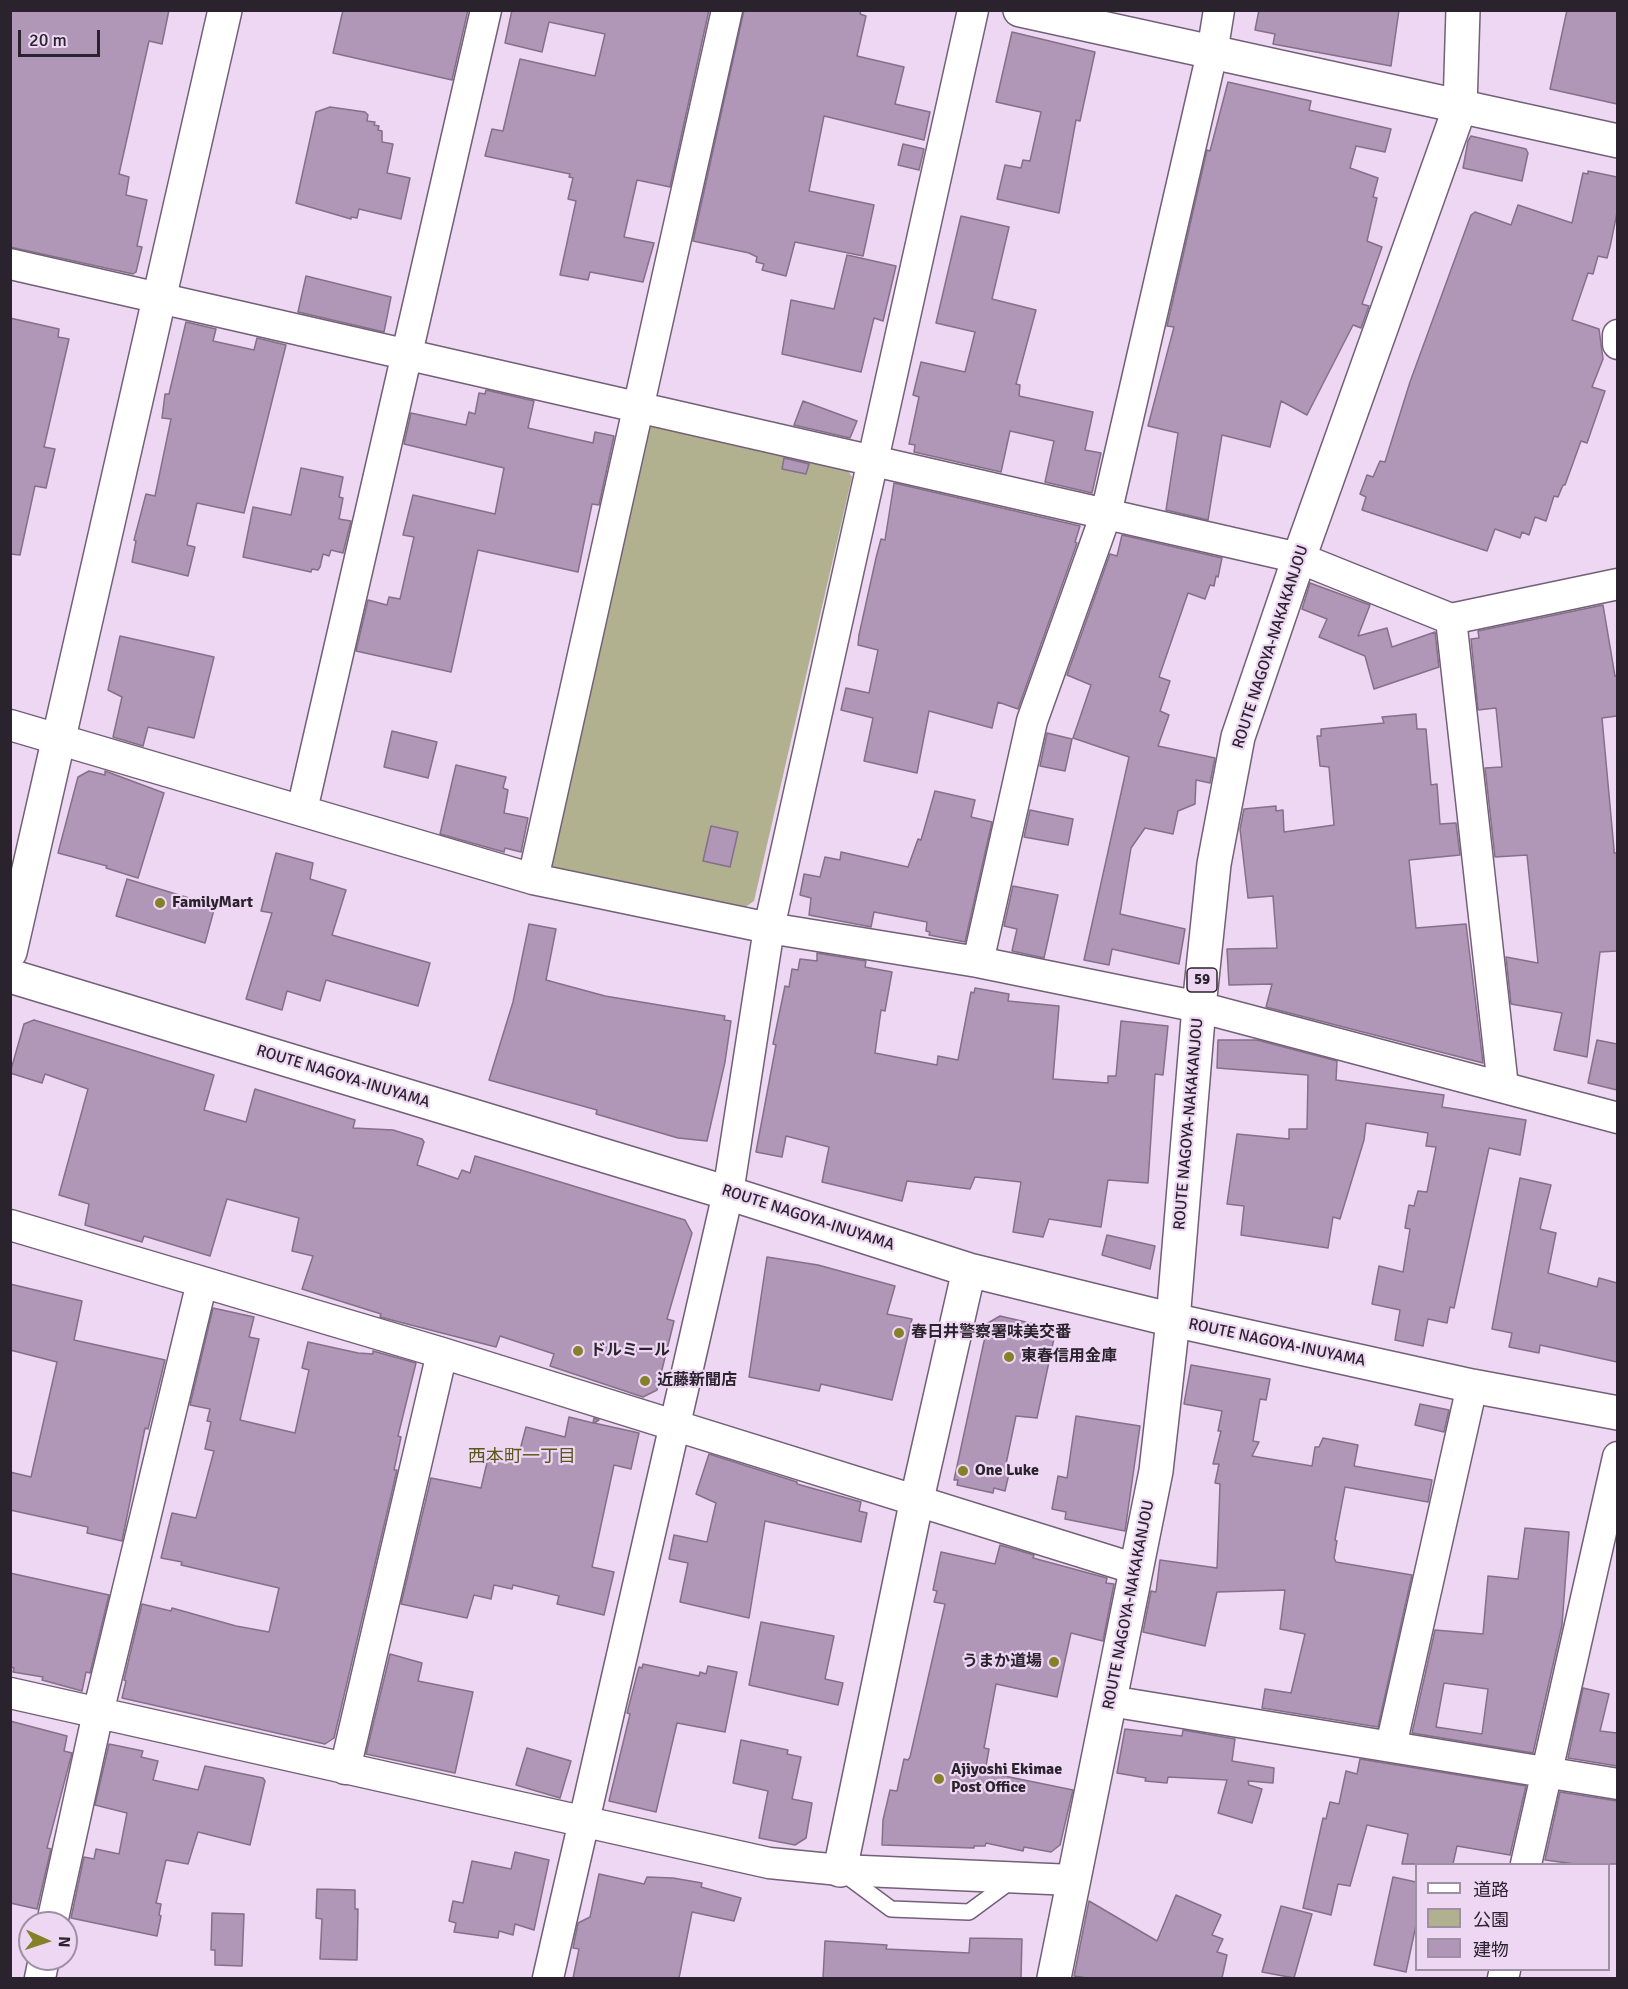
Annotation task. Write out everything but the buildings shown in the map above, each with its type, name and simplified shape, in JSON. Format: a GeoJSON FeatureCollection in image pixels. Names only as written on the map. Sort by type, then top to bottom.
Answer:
{"type":"FeatureCollection","features":[{"type":"Feature","properties":{"kind":"main road"},"geometry":{"type":"LineString","coordinates":[[10,952],[225,10]]}},
{"type":"Feature","properties":{"kind":"main road"},"geometry":{"type":"LineString","coordinates":[[1020,10],[1617,141]]}},
{"type":"Feature","properties":{"kind":"main road","name":"ROUTE NAGOYA-NAKAKANJOU"},"geometry":{"type":"LineString","coordinates":[[1054,1978],[1156,1471],[1173,1320],[1199,1006],[1214,864],[1238,737],[1299,558],[1460,107],[1464,10]]}},
{"type":"Feature","properties":{"kind":"main road","name":"ROUTE NAGOYA-INUYAMA"},"geometry":{"type":"LineString","coordinates":[[10,976],[728,1193],[969,1270],[1173,1320],[1472,1386],[1617,1413]]}},
{"type":"Feature","properties":{"kind":"main road"},"geometry":{"type":"LineString","coordinates":[[840,1870],[917,1499],[969,1270]]}},
{"type":"Feature","properties":{"kind":"street"},"geometry":{"type":"LineString","coordinates":[[302,810],[486,10]]}},
{"type":"Feature","properties":{"kind":"street"},"geometry":{"type":"LineString","coordinates":[[533,879],[727,10]]}},
{"type":"Feature","properties":{"kind":"street"},"geometry":{"type":"LineString","coordinates":[[548,1978],[728,1193],[769,928],[973,10]]}},
{"type":"Feature","properties":{"kind":"street"},"geometry":{"type":"LineString","coordinates":[[978,962],[1032,721],[1106,514],[1212,52],[1219,10]]}},
{"type":"Feature","properties":{"kind":"street"},"geometry":{"type":"LineString","coordinates":[[10,264],[1299,558],[1451,619],[1617,584]]}},
{"type":"Feature","properties":{"kind":"street"},"geometry":{"type":"LineString","coordinates":[[1617,334],[1617,344]]}},
{"type":"Feature","properties":{"kind":"street"},"geometry":{"type":"LineString","coordinates":[[1451,619],[1503,1088]]}},
{"type":"Feature","properties":{"kind":"street"},"geometry":{"type":"LineString","coordinates":[[10,725],[533,879],[769,928],[978,962],[1199,1006],[1617,1118]]}},
{"type":"Feature","properties":{"kind":"street"},"geometry":{"type":"LineString","coordinates":[[10,1225],[442,1353],[1136,1569]]}},
{"type":"Feature","properties":{"kind":"street"},"geometry":{"type":"LineString","coordinates":[[55,1911],[98,1713],[202,1282]]}},
{"type":"Feature","properties":{"kind":"street"},"geometry":{"type":"LineString","coordinates":[[345,1769],[442,1353]]}},
{"type":"Feature","properties":{"kind":"street"},"geometry":{"type":"LineString","coordinates":[[1391,1746],[1472,1386]]}},
{"type":"Feature","properties":{"kind":"street"},"geometry":{"type":"LineString","coordinates":[[1527,1863],[1617,1457]]}},
{"type":"Feature","properties":{"kind":"street"},"geometry":{"type":"LineString","coordinates":[[10,1693],[769,1863],[840,1870],[1073,1880]]}},
{"type":"Feature","properties":{"kind":"street"},"geometry":{"type":"LineString","coordinates":[[1110,1701],[1617,1784]]}},
{"type":"Feature","properties":{"kind":"green space"},"geometry":{"type":"Polygon","coordinates":[[[654,424],[847,469],[852,477],[754,901],[744,908],[553,873],[550,865],[646,430],[654,424]]]}},
{"type":"Feature","properties":{"kind":"place","name":"FamilyMart"},"geometry":{"type":"Point","coordinates":[160,903]}},
{"type":"Feature","properties":{"kind":"place","name":"春日井警察署味美交番"},"geometry":{"type":"Point","coordinates":[899,1333]}},
{"type":"Feature","properties":{"kind":"place","name":"ドルミール"},"geometry":{"type":"Point","coordinates":[578,1351]}},
{"type":"Feature","properties":{"kind":"place","name":"東春信用金庫"},"geometry":{"type":"Point","coordinates":[1009,1357]}},
{"type":"Feature","properties":{"kind":"place","name":"近藤新聞店"},"geometry":{"type":"Point","coordinates":[645,1381]}},
{"type":"Feature","properties":{"kind":"place","name":"One Luke"},"geometry":{"type":"Point","coordinates":[963,1471]}},
{"type":"Feature","properties":{"kind":"place","name":"うまか道場"},"geometry":{"type":"Point","coordinates":[1054,1662]}},
{"type":"Feature","properties":{"kind":"place","name":"Ajiyoshi Ekimae Post Office"},"geometry":{"type":"Point","coordinates":[939,1779]}},
{"type":"Feature","properties":{"kind":"district","name":"西本町一丁目"},"geometry":{"type":"Point","coordinates":[522,1457]}}]}
